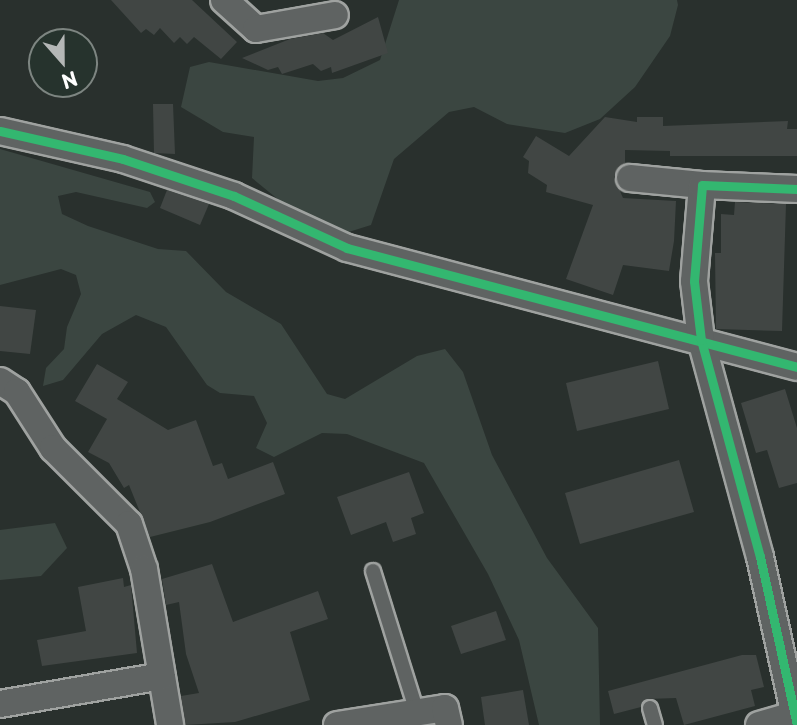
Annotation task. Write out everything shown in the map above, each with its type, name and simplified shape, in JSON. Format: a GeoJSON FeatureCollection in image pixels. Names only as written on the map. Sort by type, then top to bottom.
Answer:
{"type":"FeatureCollection","features":[{"type":"Feature","properties":{"kind":"street"},"geometry":{"type":"LineString","coordinates":[[224,0],[256,29],[335,15]]}},
{"type":"Feature","properties":{"kind":"street"},"geometry":{"type":"LineString","coordinates":[[0,131],[123,159],[234,196],[347,248],[797,367]]}},
{"type":"Feature","properties":{"kind":"street"},"geometry":{"type":"LineString","coordinates":[[630,178],[702,185],[797,189]]}},
{"type":"Feature","properties":{"kind":"street"},"geometry":{"type":"LineString","coordinates":[[702,185],[694,281],[701,340],[760,557],[796,720],[759,725]]}},
{"type":"Feature","properties":{"kind":"street"},"geometry":{"type":"LineString","coordinates":[[0,381],[17,392],[53,448],[129,524],[144,569],[170,725]]}},
{"type":"Feature","properties":{"kind":"street"},"geometry":{"type":"LineString","coordinates":[[0,704],[162,676]]}},
{"type":"Feature","properties":{"kind":"street"},"geometry":{"type":"LineString","coordinates":[[337,725],[445,708],[449,725]]}},
{"type":"Feature","properties":{"kind":"lane"},"geometry":{"type":"LineString","coordinates":[[373,571],[417,712]]}},
{"type":"Feature","properties":{"kind":"lane"},"geometry":{"type":"LineString","coordinates":[[650,708],[654,725]]}},
{"type":"Feature","properties":{"kind":"shaded area"},"geometry":{"type":"Polygon","coordinates":[[[399,0],[677,0],[678,5],[670,36],[635,87],[600,119],[565,133],[507,124],[474,107],[449,112],[394,159],[371,225],[339,235],[296,214],[252,178],[254,137],[223,132],[181,107],[190,67],[209,62],[318,81],[343,78],[380,60],[399,0]]]}},
{"type":"Feature","properties":{"kind":"shaded area"},"geometry":{"type":"Polygon","coordinates":[[[0,149],[150,192],[155,202],[147,208],[76,192],[58,196],[62,214],[88,226],[158,249],[186,251],[226,292],[281,324],[327,394],[345,399],[417,356],[445,349],[463,372],[492,455],[547,558],[598,628],[600,725],[539,725],[519,640],[488,574],[424,463],[347,434],[322,433],[274,457],[256,448],[267,423],[254,396],[220,393],[207,385],[166,327],[136,315],[102,334],[63,380],[43,386],[46,368],[64,349],[67,327],[81,294],[76,275],[61,269],[0,285],[0,149]]]}},
{"type":"Feature","properties":{"kind":"shaded area"},"geometry":{"type":"Polygon","coordinates":[[[55,523],[67,548],[41,576],[0,580],[0,530],[55,523]]]}},
{"type":"Feature","properties":{"kind":"building"},"geometry":{"type":"Polygon","coordinates":[[[111,0],[192,0],[237,42],[221,59],[194,37],[187,44],[180,37],[174,43],[160,28],[154,35],[146,29],[141,33],[111,0]]]}},
{"type":"Feature","properties":{"kind":"building"},"geometry":{"type":"Polygon","coordinates":[[[378,17],[388,53],[332,73],[331,67],[321,71],[313,64],[282,74],[278,67],[268,70],[242,58],[290,39],[323,33],[333,40],[378,17]]]}},
{"type":"Feature","properties":{"kind":"building"},"geometry":{"type":"Polygon","coordinates":[[[153,104],[173,104],[175,154],[154,153],[153,104]]]}},
{"type":"Feature","properties":{"kind":"building"},"geometry":{"type":"Polygon","coordinates":[[[605,117],[637,122],[637,117],[663,117],[663,126],[788,121],[787,129],[797,129],[797,156],[670,156],[670,151],[625,150],[625,163],[614,177],[623,198],[676,201],[674,241],[669,271],[623,265],[613,295],[566,279],[593,205],[546,192],[547,185],[528,173],[529,161],[523,157],[536,136],[569,156],[605,117]]]}},
{"type":"Feature","properties":{"kind":"building"},"geometry":{"type":"Polygon","coordinates":[[[167,190],[209,204],[200,225],[160,208],[167,190]]]}},
{"type":"Feature","properties":{"kind":"building"},"geometry":{"type":"Polygon","coordinates":[[[735,202],[786,204],[782,331],[716,329],[715,253],[721,253],[721,214],[734,215],[735,202]]]}},
{"type":"Feature","properties":{"kind":"building"},"geometry":{"type":"Polygon","coordinates":[[[0,306],[36,310],[30,354],[0,351],[0,306]]]}},
{"type":"Feature","properties":{"kind":"building"},"geometry":{"type":"Polygon","coordinates":[[[658,361],[669,409],[577,431],[566,383],[658,361]]]}},
{"type":"Feature","properties":{"kind":"building"},"geometry":{"type":"Polygon","coordinates":[[[97,364],[128,382],[117,399],[168,430],[196,420],[213,466],[222,463],[228,479],[273,462],[285,494],[210,522],[150,537],[129,485],[124,488],[109,463],[88,452],[107,419],[75,401],[97,364]]]}},
{"type":"Feature","properties":{"kind":"building"},"geometry":{"type":"Polygon","coordinates":[[[785,389],[797,428],[797,483],[779,488],[767,450],[756,453],[741,403],[785,389]]]}},
{"type":"Feature","properties":{"kind":"building"},"geometry":{"type":"Polygon","coordinates":[[[679,460],[694,512],[580,544],[565,493],[679,460]]]}},
{"type":"Feature","properties":{"kind":"building"},"geometry":{"type":"Polygon","coordinates":[[[409,472],[424,513],[411,518],[416,534],[393,542],[386,522],[351,535],[337,497],[409,472]]]}},
{"type":"Feature","properties":{"kind":"building"},"geometry":{"type":"Polygon","coordinates":[[[212,564],[233,622],[318,591],[328,619],[290,632],[310,700],[235,722],[185,725],[181,696],[199,693],[186,654],[179,602],[166,605],[162,579],[212,564]]]}},
{"type":"Feature","properties":{"kind":"building"},"geometry":{"type":"Polygon","coordinates":[[[123,578],[124,587],[131,585],[137,653],[42,666],[37,640],[86,631],[78,587],[123,578]]]}},
{"type":"Feature","properties":{"kind":"building"},"geometry":{"type":"Polygon","coordinates":[[[496,611],[506,640],[461,654],[451,626],[496,611]]]}},
{"type":"Feature","properties":{"kind":"building"},"geometry":{"type":"Polygon","coordinates":[[[742,655],[756,655],[764,687],[751,690],[755,706],[684,725],[676,698],[648,699],[641,707],[614,714],[608,691],[742,655]]]}},
{"type":"Feature","properties":{"kind":"building"},"geometry":{"type":"Polygon","coordinates":[[[523,690],[529,725],[485,725],[481,697],[523,690]]]}},
{"type":"Feature","properties":{"kind":"cycle path"},"geometry":{"type":"LineString","coordinates":[[0,131],[123,159],[234,196],[347,248],[797,367]]}},
{"type":"Feature","properties":{"kind":"cycle path"},"geometry":{"type":"LineString","coordinates":[[797,189],[702,185],[694,281],[701,340],[760,557],[797,725]]}}]}
